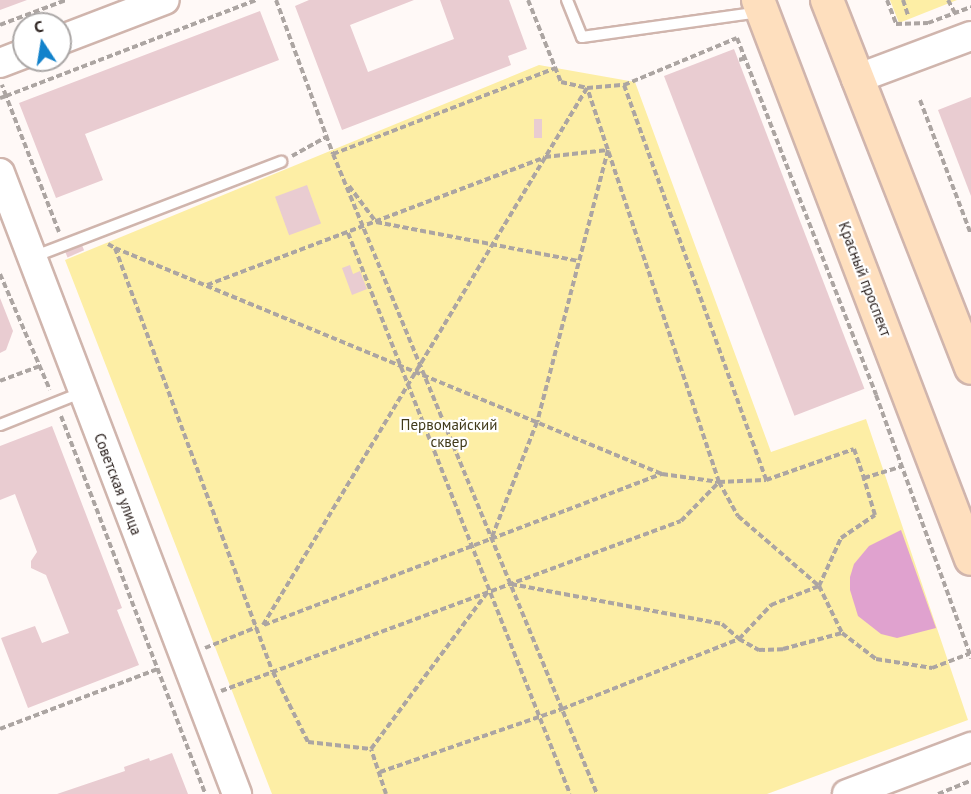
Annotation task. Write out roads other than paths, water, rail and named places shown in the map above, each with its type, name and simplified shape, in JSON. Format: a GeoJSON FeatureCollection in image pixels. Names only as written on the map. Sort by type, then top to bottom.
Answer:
{"type":"FeatureCollection","features":[{"type":"Feature","properties":{"kind":"main road"},"geometry":{"type":"LineString","coordinates":[[827,0],[971,368]]}},
{"type":"Feature","properties":{"kind":"main road","name":"Красный проспект"},"geometry":{"type":"LineString","coordinates":[[760,6],[971,559]]}},
{"type":"Feature","properties":{"kind":"street"},"geometry":{"type":"LineString","coordinates":[[72,35],[165,0]]}},
{"type":"Feature","properties":{"kind":"street"},"geometry":{"type":"LineString","coordinates":[[856,79],[971,36]]}},
{"type":"Feature","properties":{"kind":"street","name":"Советская улица"},"geometry":{"type":"LineString","coordinates":[[0,173],[237,794]]}},
{"type":"Feature","properties":{"kind":"street"},"geometry":{"type":"LineString","coordinates":[[847,794],[971,747]]}},
{"type":"Feature","properties":{"kind":"lane"},"geometry":{"type":"LineString","coordinates":[[567,0],[582,37],[760,6]]}},
{"type":"Feature","properties":{"kind":"lane"},"geometry":{"type":"LineString","coordinates":[[33,257],[281,162]]}},
{"type":"Feature","properties":{"kind":"lane"},"geometry":{"type":"LineString","coordinates":[[0,425],[83,392]]}},
{"type":"Feature","properties":{"kind":"park label","name":"Первомайский сквер"},"geometry":{"type":"Point","coordinates":[449,432]}}]}
